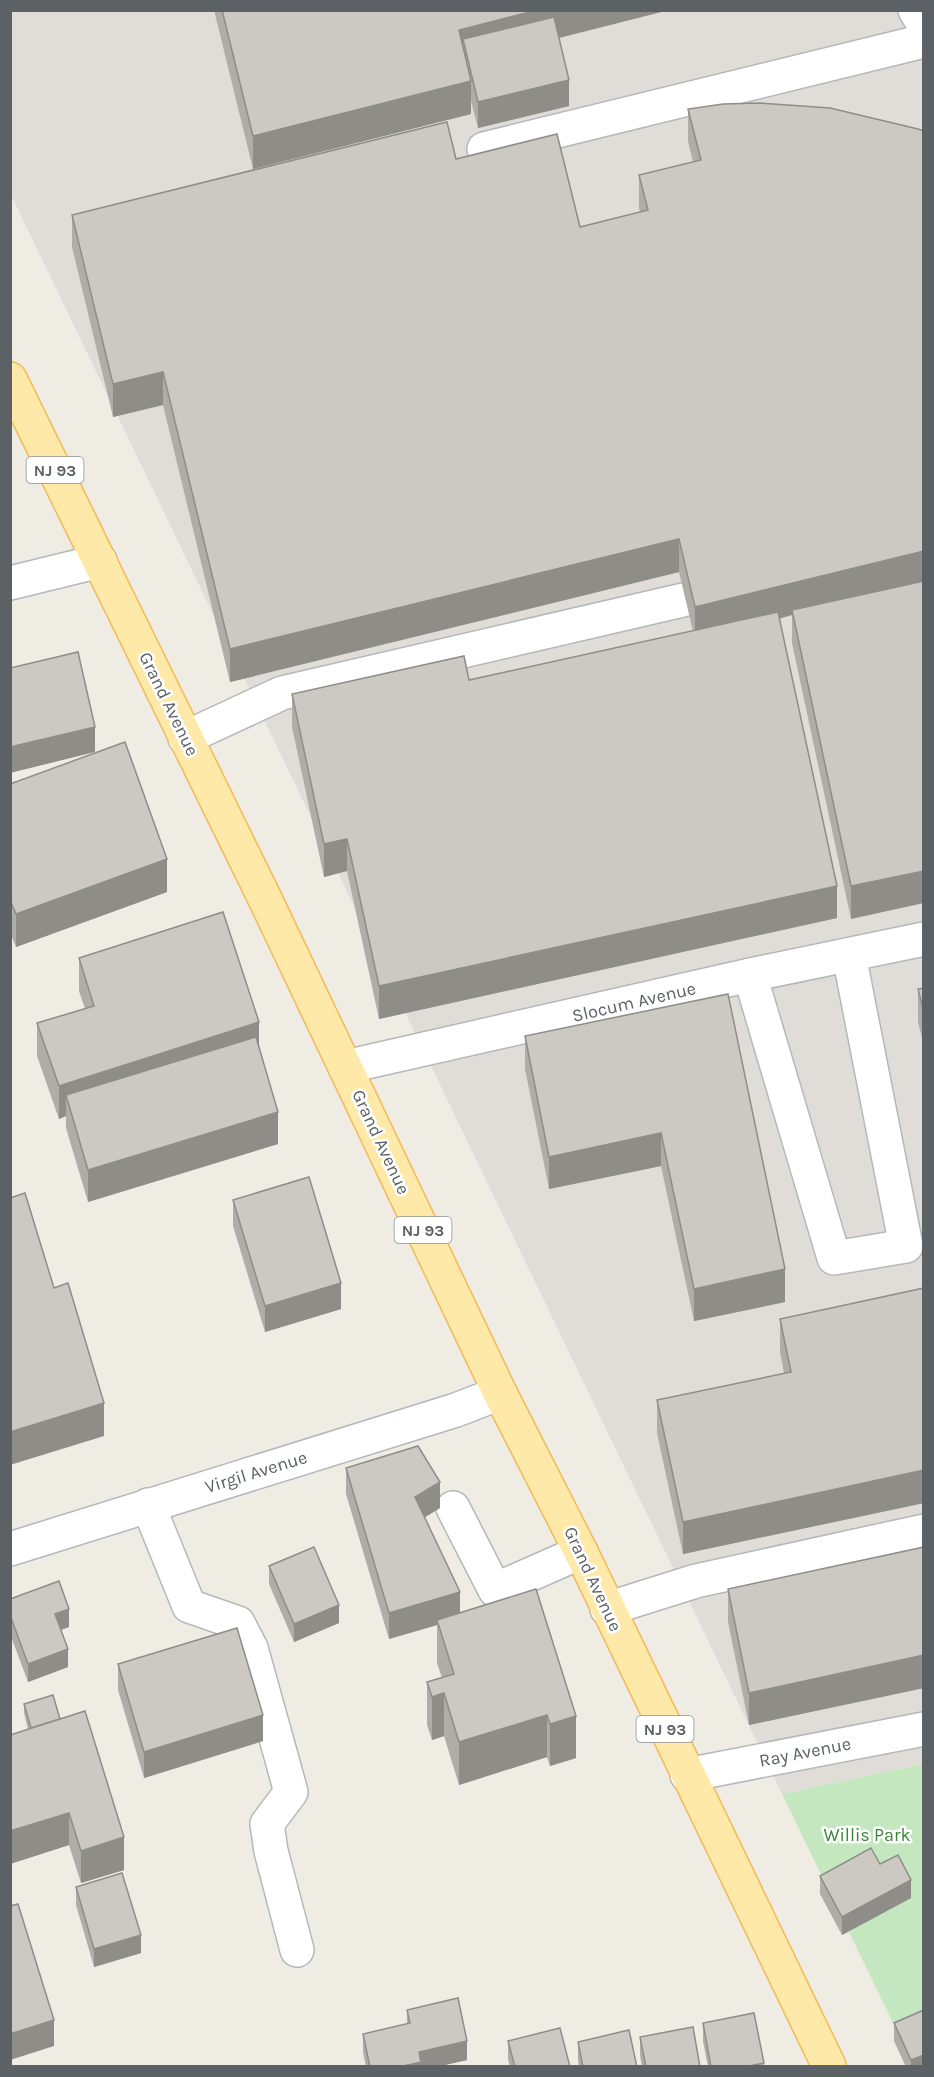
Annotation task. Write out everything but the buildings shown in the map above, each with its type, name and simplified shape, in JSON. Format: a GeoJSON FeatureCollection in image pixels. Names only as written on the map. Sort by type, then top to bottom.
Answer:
{"type":"FeatureCollection","features":[{"type":"Feature","properties":{"kind":"main road","name":"Grand Avenue"},"geometry":{"type":"LineString","coordinates":[[10,379],[829,2067]]}},
{"type":"Feature","properties":{"kind":"street"},"geometry":{"type":"LineString","coordinates":[[915,10],[924,25]]}},
{"type":"Feature","properties":{"kind":"street"},"geometry":{"type":"LineString","coordinates":[[484,149],[924,41]]}},
{"type":"Feature","properties":{"kind":"street"},"geometry":{"type":"LineString","coordinates":[[10,583],[100,561]]}},
{"type":"Feature","properties":{"kind":"street"},"geometry":{"type":"LineString","coordinates":[[185,738],[282,693],[684,600]]}},
{"type":"Feature","properties":{"kind":"street","name":"Slocum Avenue"},"geometry":{"type":"LineString","coordinates":[[345,1067],[750,975],[924,939]]}},
{"type":"Feature","properties":{"kind":"street"},"geometry":{"type":"LineString","coordinates":[[750,975],[834,1258],[906,1246],[849,955]]}},
{"type":"Feature","properties":{"kind":"street","name":"Virgil Avenue"},"geometry":{"type":"LineString","coordinates":[[10,1549],[456,1410],[500,1393]]}},
{"type":"Feature","properties":{"kind":"street"},"geometry":{"type":"LineString","coordinates":[[148,1505],[189,1605],[238,1623],[251,1648],[291,1792],[267,1824],[271,1851],[297,1950]]}},
{"type":"Feature","properties":{"kind":"street"},"geometry":{"type":"LineString","coordinates":[[453,1508],[495,1590],[581,1552]]}},
{"type":"Feature","properties":{"kind":"street"},"geometry":{"type":"LineString","coordinates":[[607,1609],[696,1581],[924,1531]]}},
{"type":"Feature","properties":{"kind":"street","name":"Ray Avenue"},"geometry":{"type":"LineString","coordinates":[[687,1774],[924,1729]]}},
{"type":"Feature","properties":{"kind":"shaded area"},"geometry":{"type":"Polygon","coordinates":[[[11,11],[923,11],[923,1764],[782,1794],[11,195],[11,11]]]}},
{"type":"Feature","properties":{"kind":"green space","name":"Willis Park"},"geometry":{"type":"Polygon","coordinates":[[[923,1764],[923,2066],[914,2066],[782,1794],[923,1764]]]}}]}
